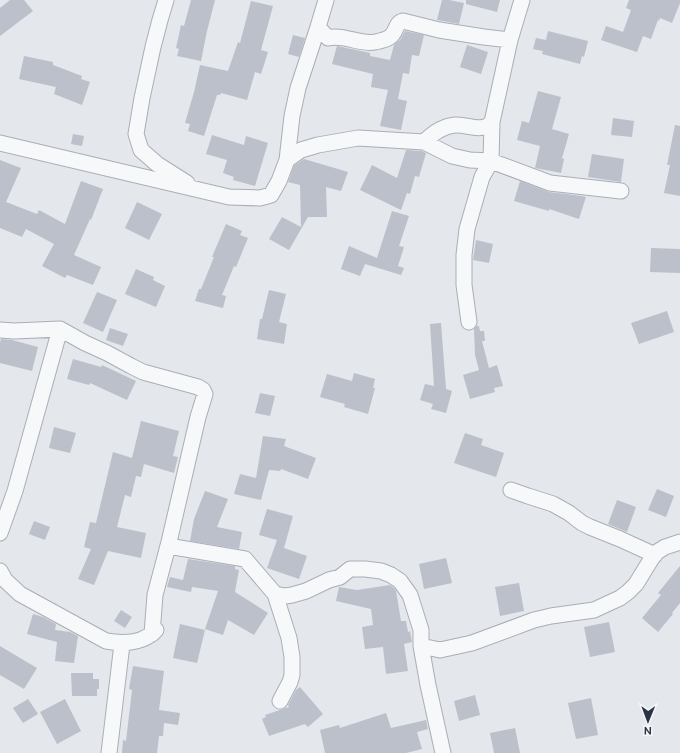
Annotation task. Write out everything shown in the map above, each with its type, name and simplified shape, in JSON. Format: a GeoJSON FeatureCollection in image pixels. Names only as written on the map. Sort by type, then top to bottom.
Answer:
{"type":"FeatureCollection","features":[{"type":"Feature","properties":{"kind":"street"},"geometry":{"type":"LineString","coordinates":[[0,143],[229,197],[260,198],[271,195],[279,182],[287,160],[292,116],[298,88],[326,0]]}},
{"type":"Feature","properties":{"kind":"street"},"geometry":{"type":"LineString","coordinates":[[469,322],[464,285],[464,255],[467,229],[482,177],[491,161],[492,122],[510,40],[522,0]]}},
{"type":"Feature","properties":{"kind":"street"},"geometry":{"type":"LineString","coordinates":[[161,2],[160,20],[142,98],[136,134],[141,150],[157,164],[197,189]]}},
{"type":"Feature","properties":{"kind":"street"},"geometry":{"type":"LineString","coordinates":[[318,27],[328,38],[336,36],[373,43],[390,38],[395,31],[397,24],[403,21],[439,30],[510,40]]}},
{"type":"Feature","properties":{"kind":"street"},"geometry":{"type":"LineString","coordinates":[[424,142],[435,132],[444,128],[455,125],[478,128],[485,127],[492,122]]}},
{"type":"Feature","properties":{"kind":"street"},"geometry":{"type":"LineString","coordinates":[[287,160],[301,150],[318,145],[358,138],[424,142],[452,156],[470,160],[491,161],[550,183],[621,191]]}},
{"type":"Feature","properties":{"kind":"street"},"geometry":{"type":"LineString","coordinates":[[0,533],[15,491],[60,329]]}},
{"type":"Feature","properties":{"kind":"street"},"geometry":{"type":"LineString","coordinates":[[0,330],[14,331],[60,329],[85,344],[107,352],[143,372],[198,387],[203,390],[205,394],[198,417],[168,546],[154,595],[152,634],[156,630],[152,634],[141,640],[122,644],[106,641],[20,594],[5,580],[0,571]]}},
{"type":"Feature","properties":{"kind":"street"},"geometry":{"type":"LineString","coordinates":[[511,490],[553,504],[590,527],[655,555]]}},
{"type":"Feature","properties":{"kind":"street"},"geometry":{"type":"LineString","coordinates":[[421,646],[440,650],[472,643],[534,620],[594,610],[620,598],[628,592],[636,584],[657,552],[665,547],[680,542]]}},
{"type":"Feature","properties":{"kind":"street"},"geometry":{"type":"LineString","coordinates":[[168,546],[245,559],[275,594],[289,638],[292,657],[292,676],[280,701]]}},
{"type":"Feature","properties":{"kind":"street"},"geometry":{"type":"LineString","coordinates":[[275,594],[292,596],[329,580],[340,577],[350,569],[381,571],[391,574],[400,581],[410,594],[421,630],[421,646],[443,753]]}},
{"type":"Feature","properties":{"kind":"street"},"geometry":{"type":"LineString","coordinates":[[109,753],[122,644]]}},
{"type":"Feature","properties":{"kind":"building"},"geometry":{"type":"Polygon","coordinates":[[[10,0],[24,0],[33,11],[0,36],[0,8],[10,0]]]}},
{"type":"Feature","properties":{"kind":"building"},"geometry":{"type":"Polygon","coordinates":[[[191,0],[215,0],[201,61],[177,56],[179,49],[176,48],[181,25],[184,26],[191,0]]]}},
{"type":"Feature","properties":{"kind":"building"},"geometry":{"type":"Polygon","coordinates":[[[442,0],[464,3],[459,24],[437,20],[442,0]]]}},
{"type":"Feature","properties":{"kind":"building"},"geometry":{"type":"Polygon","coordinates":[[[466,0],[500,0],[497,12],[466,4],[466,0]]]}},
{"type":"Feature","properties":{"kind":"building"},"geometry":{"type":"Polygon","coordinates":[[[629,0],[680,0],[672,23],[660,18],[651,39],[643,36],[637,52],[601,40],[606,26],[623,32],[631,10],[626,8],[629,0]]]}},
{"type":"Feature","properties":{"kind":"building"},"geometry":{"type":"Polygon","coordinates":[[[251,1],[273,6],[261,50],[268,52],[261,74],[255,72],[247,100],[221,93],[220,95],[217,95],[204,136],[188,131],[190,124],[185,123],[200,65],[228,71],[238,42],[240,43],[251,1]]]}},
{"type":"Feature","properties":{"kind":"building"},"geometry":{"type":"Polygon","coordinates":[[[405,31],[424,35],[419,56],[412,55],[409,74],[403,73],[398,99],[407,101],[401,130],[380,126],[388,90],[371,87],[373,74],[332,64],[337,46],[370,53],[370,56],[390,60],[394,45],[400,40],[405,31]]]}},
{"type":"Feature","properties":{"kind":"building"},"geometry":{"type":"Polygon","coordinates":[[[548,31],[588,41],[584,57],[582,56],[580,64],[542,54],[543,51],[533,49],[536,38],[546,40],[548,31]]]}},
{"type":"Feature","properties":{"kind":"building"},"geometry":{"type":"Polygon","coordinates":[[[293,35],[305,38],[299,57],[288,54],[293,35]]]}},
{"type":"Feature","properties":{"kind":"building"},"geometry":{"type":"Polygon","coordinates":[[[467,45],[488,52],[481,74],[460,67],[467,45]]]}},
{"type":"Feature","properties":{"kind":"building"},"geometry":{"type":"Polygon","coordinates":[[[24,56],[53,62],[53,65],[82,76],[81,79],[90,82],[82,105],[54,94],[56,87],[19,79],[24,56]]]}},
{"type":"Feature","properties":{"kind":"building"},"geometry":{"type":"Polygon","coordinates":[[[538,91],[561,97],[552,129],[569,134],[562,158],[564,159],[561,173],[535,168],[540,146],[517,140],[522,121],[529,123],[538,91]]]}},
{"type":"Feature","properties":{"kind":"building"},"geometry":{"type":"Polygon","coordinates":[[[613,118],[634,121],[632,137],[611,135],[613,118]]]}},
{"type":"Feature","properties":{"kind":"building"},"geometry":{"type":"Polygon","coordinates":[[[675,125],[680,126],[680,196],[664,193],[670,165],[667,165],[675,125]]]}},
{"type":"Feature","properties":{"kind":"building"},"geometry":{"type":"Polygon","coordinates":[[[73,134],[84,136],[82,146],[71,144],[73,134]]]}},
{"type":"Feature","properties":{"kind":"building"},"geometry":{"type":"Polygon","coordinates":[[[212,135],[244,145],[246,136],[268,143],[255,186],[233,180],[234,177],[223,173],[227,160],[206,154],[212,135]]]}},
{"type":"Feature","properties":{"kind":"building"},"geometry":{"type":"Polygon","coordinates":[[[406,150],[422,151],[426,153],[419,177],[415,176],[410,194],[407,193],[401,210],[360,190],[372,165],[397,178],[406,150]]]}},
{"type":"Feature","properties":{"kind":"building"},"geometry":{"type":"Polygon","coordinates":[[[592,154],[624,159],[621,182],[588,177],[592,154]]]}},
{"type":"Feature","properties":{"kind":"building"},"geometry":{"type":"Polygon","coordinates":[[[304,159],[348,172],[341,191],[326,187],[327,217],[308,217],[289,250],[269,239],[282,217],[301,227],[300,185],[288,182],[294,166],[304,159]]]}},
{"type":"Feature","properties":{"kind":"building"},"geometry":{"type":"Polygon","coordinates":[[[0,160],[21,168],[6,202],[37,214],[39,210],[65,224],[81,181],[103,189],[91,220],[90,219],[74,255],[101,267],[93,285],[67,275],[65,278],[42,266],[54,244],[26,229],[22,237],[0,228],[0,160]]]}},
{"type":"Feature","properties":{"kind":"building"},"geometry":{"type":"Polygon","coordinates":[[[520,181],[549,192],[586,197],[579,219],[549,209],[549,211],[514,201],[520,181]]]}},
{"type":"Feature","properties":{"kind":"building"},"geometry":{"type":"Polygon","coordinates":[[[137,202],[162,214],[149,240],[125,228],[137,202]]]}},
{"type":"Feature","properties":{"kind":"building"},"geometry":{"type":"Polygon","coordinates":[[[392,211],[409,216],[399,246],[404,247],[398,266],[404,268],[401,275],[365,264],[360,276],[341,269],[349,246],[377,258],[392,211]]]}},
{"type":"Feature","properties":{"kind":"building"},"geometry":{"type":"Polygon","coordinates":[[[226,224],[242,231],[240,235],[248,238],[222,295],[226,296],[223,308],[195,301],[226,224]]]}},
{"type":"Feature","properties":{"kind":"building"},"geometry":{"type":"Polygon","coordinates":[[[476,240],[493,244],[489,263],[473,260],[476,240]]]}},
{"type":"Feature","properties":{"kind":"building"},"geometry":{"type":"Polygon","coordinates":[[[651,248],[680,249],[680,273],[650,272],[651,248]]]}},
{"type":"Feature","properties":{"kind":"building"},"geometry":{"type":"Polygon","coordinates":[[[136,269],[154,277],[153,280],[165,286],[156,307],[125,294],[136,269]]]}},
{"type":"Feature","properties":{"kind":"building"},"geometry":{"type":"Polygon","coordinates":[[[269,290],[286,294],[279,322],[287,324],[284,344],[257,339],[260,319],[262,319],[269,290]]]}},
{"type":"Feature","properties":{"kind":"building"},"geometry":{"type":"Polygon","coordinates":[[[97,292],[117,300],[103,332],[83,323],[97,292]]]}},
{"type":"Feature","properties":{"kind":"building"},"geometry":{"type":"Polygon","coordinates":[[[667,311],[674,332],[639,344],[631,323],[667,311]]]}},
{"type":"Feature","properties":{"kind":"building"},"geometry":{"type":"Polygon","coordinates":[[[441,323],[446,389],[452,391],[446,413],[431,409],[433,404],[420,400],[425,384],[434,386],[430,324],[441,323]]]}},
{"type":"Feature","properties":{"kind":"building"},"geometry":{"type":"Polygon","coordinates":[[[479,326],[480,331],[484,331],[485,341],[482,341],[489,368],[497,365],[503,386],[494,388],[495,392],[470,399],[463,375],[479,370],[475,355],[474,329],[479,326]]]}},
{"type":"Feature","properties":{"kind":"building"},"geometry":{"type":"Polygon","coordinates":[[[110,328],[128,334],[123,346],[106,340],[110,328]]]}},
{"type":"Feature","properties":{"kind":"building"},"geometry":{"type":"Polygon","coordinates":[[[1,339],[12,340],[38,347],[32,371],[0,363],[1,339]]]}},
{"type":"Feature","properties":{"kind":"building"},"geometry":{"type":"Polygon","coordinates":[[[73,359],[101,367],[102,365],[136,381],[127,400],[90,383],[89,385],[67,379],[73,359]]]}},
{"type":"Feature","properties":{"kind":"building"},"geometry":{"type":"Polygon","coordinates":[[[354,373],[375,379],[373,388],[375,388],[368,414],[344,407],[345,404],[320,397],[327,374],[352,381],[354,373]]]}},
{"type":"Feature","properties":{"kind":"building"},"geometry":{"type":"Polygon","coordinates":[[[260,393],[275,396],[270,416],[255,413],[260,393]]]}},
{"type":"Feature","properties":{"kind":"building"},"geometry":{"type":"Polygon","coordinates":[[[141,421],[179,431],[173,456],[178,457],[174,473],[144,464],[141,477],[136,476],[131,497],[125,495],[117,527],[146,533],[141,558],[108,551],[94,585],[78,579],[91,549],[84,547],[90,522],[96,523],[113,452],[132,458],[141,421]]]}},
{"type":"Feature","properties":{"kind":"building"},"geometry":{"type":"Polygon","coordinates":[[[54,427],[76,433],[70,453],[49,448],[54,427]]]}},
{"type":"Feature","properties":{"kind":"building"},"geometry":{"type":"Polygon","coordinates":[[[465,433],[483,439],[481,445],[504,453],[496,477],[454,463],[465,433]]]}},
{"type":"Feature","properties":{"kind":"building"},"geometry":{"type":"Polygon","coordinates":[[[263,436],[286,439],[284,446],[316,458],[308,479],[281,469],[280,471],[269,470],[261,500],[234,494],[240,474],[256,478],[263,436]]]}},
{"type":"Feature","properties":{"kind":"building"},"geometry":{"type":"Polygon","coordinates":[[[657,489],[674,496],[666,517],[648,510],[657,489]]]}},
{"type":"Feature","properties":{"kind":"building"},"geometry":{"type":"Polygon","coordinates":[[[205,491],[228,499],[217,527],[242,532],[239,549],[190,541],[194,519],[205,491]]]}},
{"type":"Feature","properties":{"kind":"building"},"geometry":{"type":"Polygon","coordinates":[[[617,500],[636,507],[627,532],[608,524],[617,500]]]}},
{"type":"Feature","properties":{"kind":"building"},"geometry":{"type":"Polygon","coordinates":[[[267,509],[293,516],[284,548],[307,556],[299,579],[267,568],[277,540],[259,535],[267,509]]]}},
{"type":"Feature","properties":{"kind":"building"},"geometry":{"type":"Polygon","coordinates":[[[34,521],[50,527],[45,540],[29,534],[34,521]]]}},
{"type":"Feature","properties":{"kind":"building"},"geometry":{"type":"Polygon","coordinates":[[[446,558],[452,583],[424,589],[419,564],[446,558]]]}},
{"type":"Feature","properties":{"kind":"building"},"geometry":{"type":"Polygon","coordinates":[[[188,559],[235,566],[235,569],[239,570],[235,592],[268,613],[254,635],[228,620],[223,635],[205,629],[218,591],[192,587],[191,592],[167,587],[170,577],[183,580],[188,559]]]}},
{"type":"Feature","properties":{"kind":"building"},"geometry":{"type":"Polygon","coordinates":[[[680,566],[680,603],[658,632],[642,618],[661,595],[658,593],[680,566]]]}},
{"type":"Feature","properties":{"kind":"building"},"geometry":{"type":"Polygon","coordinates":[[[519,583],[524,611],[500,616],[495,587],[519,583]]]}},
{"type":"Feature","properties":{"kind":"building"},"geometry":{"type":"Polygon","coordinates":[[[390,585],[396,591],[401,621],[406,621],[412,642],[404,644],[408,671],[386,674],[383,647],[365,649],[362,627],[373,625],[371,609],[336,601],[339,587],[357,590],[390,585]]]}},
{"type":"Feature","properties":{"kind":"building"},"geometry":{"type":"Polygon","coordinates":[[[121,610],[132,617],[125,628],[114,621],[121,610]]]}},
{"type":"Feature","properties":{"kind":"building"},"geometry":{"type":"Polygon","coordinates":[[[33,614],[43,617],[56,624],[55,630],[70,632],[78,636],[74,663],[55,661],[57,642],[27,634],[33,614]]]}},
{"type":"Feature","properties":{"kind":"building"},"geometry":{"type":"Polygon","coordinates":[[[609,622],[615,652],[590,657],[584,627],[609,622]]]}},
{"type":"Feature","properties":{"kind":"building"},"geometry":{"type":"Polygon","coordinates":[[[180,624],[205,630],[197,663],[173,658],[180,624]]]}},
{"type":"Feature","properties":{"kind":"building"},"geometry":{"type":"Polygon","coordinates":[[[0,646],[37,668],[24,689],[0,675],[0,646]]]}},
{"type":"Feature","properties":{"kind":"building"},"geometry":{"type":"Polygon","coordinates":[[[133,666],[164,671],[159,710],[180,713],[178,725],[164,723],[163,736],[159,736],[157,753],[122,753],[123,740],[126,741],[132,690],[129,689],[133,666]]]}},
{"type":"Feature","properties":{"kind":"building"},"geometry":{"type":"Polygon","coordinates":[[[71,673],[93,673],[93,679],[99,679],[97,696],[72,696],[71,673]]]}},
{"type":"Feature","properties":{"kind":"building"},"geometry":{"type":"Polygon","coordinates":[[[300,687],[323,714],[308,727],[305,724],[269,736],[262,719],[266,717],[265,715],[289,707],[288,705],[296,690],[300,687]]]}},
{"type":"Feature","properties":{"kind":"building"},"geometry":{"type":"Polygon","coordinates":[[[475,695],[480,715],[459,721],[454,701],[475,695]]]}},
{"type":"Feature","properties":{"kind":"building"},"geometry":{"type":"Polygon","coordinates":[[[591,698],[598,735],[576,739],[568,703],[591,698]]]}},
{"type":"Feature","properties":{"kind":"building"},"geometry":{"type":"Polygon","coordinates":[[[28,699],[38,714],[23,723],[13,708],[28,699]]]}},
{"type":"Feature","properties":{"kind":"building"},"geometry":{"type":"Polygon","coordinates":[[[65,699],[81,731],[57,744],[40,712],[65,699]]]}},
{"type":"Feature","properties":{"kind":"building"},"geometry":{"type":"Polygon","coordinates":[[[386,713],[391,728],[426,720],[428,729],[417,732],[422,749],[406,753],[325,753],[320,730],[339,725],[340,728],[386,713]]]}},
{"type":"Feature","properties":{"kind":"building"},"geometry":{"type":"Polygon","coordinates":[[[515,728],[520,753],[494,753],[490,733],[515,728]]]}}]}
